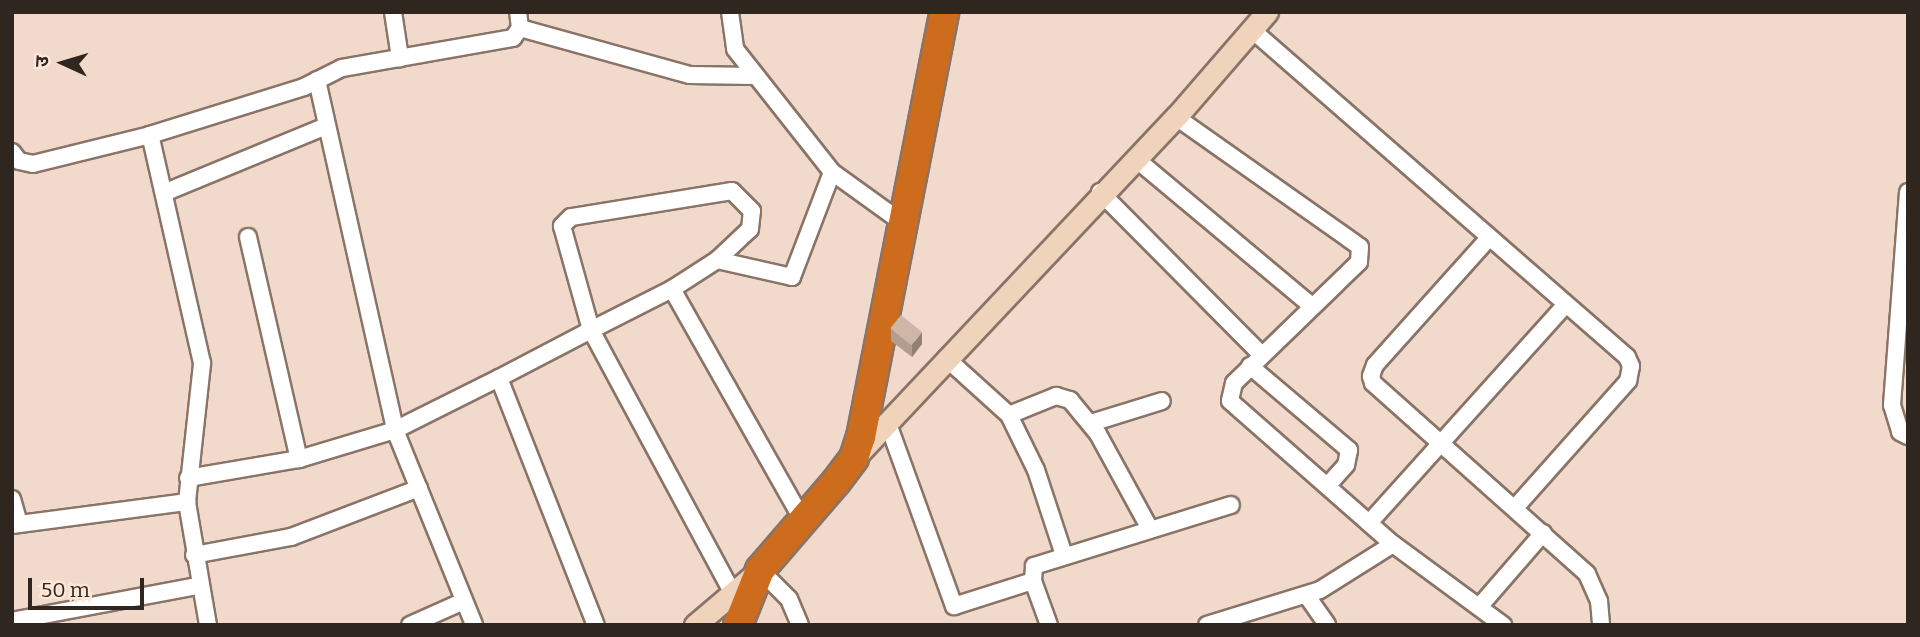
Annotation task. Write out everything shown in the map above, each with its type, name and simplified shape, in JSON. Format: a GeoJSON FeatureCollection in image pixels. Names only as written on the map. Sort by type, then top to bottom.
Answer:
{"type":"FeatureCollection","features":[{"type":"Feature","properties":{"kind":"highway"},"geometry":{"type":"LineString","coordinates":[[738,625],[760,570],[801,517],[854,458],[944,12]]}},
{"type":"Feature","properties":{"kind":"street"},"geometry":{"type":"LineString","coordinates":[[393,12],[400,58]]}},
{"type":"Feature","properties":{"kind":"street"},"geometry":{"type":"LineString","coordinates":[[730,12],[735,49],[832,172],[903,223]]}},
{"type":"Feature","properties":{"kind":"street"},"geometry":{"type":"LineString","coordinates":[[854,458],[1100,192],[1136,159],[1175,117],[1267,12]]}},
{"type":"Feature","properties":{"kind":"street"},"geometry":{"type":"LineString","coordinates":[[12,152],[19,161],[33,164],[150,135],[317,80],[342,68],[513,38],[519,20],[690,75],[754,76]]}},
{"type":"Feature","properties":{"kind":"street"},"geometry":{"type":"LineString","coordinates":[[1251,29],[1488,239],[1627,357],[1631,373],[1515,508]]}},
{"type":"Feature","properties":{"kind":"street"},"geometry":{"type":"LineString","coordinates":[[317,80],[395,430],[474,625]]}},
{"type":"Feature","properties":{"kind":"street"},"geometry":{"type":"LineString","coordinates":[[1175,117],[1357,241],[1359,262],[1255,360],[1228,391],[1230,401],[1393,544],[1503,625]]}},
{"type":"Feature","properties":{"kind":"street"},"geometry":{"type":"LineString","coordinates":[[166,192],[326,126]]}},
{"type":"Feature","properties":{"kind":"street"},"geometry":{"type":"LineString","coordinates":[[150,135],[166,192],[202,363],[187,502],[198,586],[208,625]]}},
{"type":"Feature","properties":{"kind":"street"},"geometry":{"type":"LineString","coordinates":[[1136,159],[1312,306]]}},
{"type":"Feature","properties":{"kind":"street"},"geometry":{"type":"LineString","coordinates":[[717,260],[792,277],[832,172]]}},
{"type":"Feature","properties":{"kind":"street"},"geometry":{"type":"LineString","coordinates":[[188,478],[299,459],[395,430],[499,378],[591,330],[672,289],[717,260],[753,223],[752,211],[732,191],[565,220],[564,233],[591,330],[731,590]]}},
{"type":"Feature","properties":{"kind":"street"},"geometry":{"type":"LineString","coordinates":[[1100,192],[1255,360],[1349,450],[1346,465],[1327,486]]}},
{"type":"Feature","properties":{"kind":"street"},"geometry":{"type":"LineString","coordinates":[[1908,192],[1892,405],[1900,432],[1908,436]]}},
{"type":"Feature","properties":{"kind":"street"},"geometry":{"type":"LineString","coordinates":[[248,237],[299,459]]}},
{"type":"Feature","properties":{"kind":"street"},"geometry":{"type":"LineString","coordinates":[[1488,239],[1371,371],[1373,383],[1587,574],[1599,601],[1601,625]]}},
{"type":"Feature","properties":{"kind":"street"},"geometry":{"type":"LineString","coordinates":[[672,289],[801,517]]}},
{"type":"Feature","properties":{"kind":"street"},"geometry":{"type":"LineString","coordinates":[[1369,523],[1565,305]]}},
{"type":"Feature","properties":{"kind":"street"},"geometry":{"type":"LineString","coordinates":[[946,358],[1009,415],[1036,470],[1064,555]]}},
{"type":"Feature","properties":{"kind":"street"},"geometry":{"type":"LineString","coordinates":[[499,378],[596,625]]}},
{"type":"Feature","properties":{"kind":"street"},"geometry":{"type":"LineString","coordinates":[[1009,415],[1061,396],[1091,423],[1150,529]]}},
{"type":"Feature","properties":{"kind":"street"},"geometry":{"type":"LineString","coordinates":[[1091,423],[1162,401]]}},
{"type":"Feature","properties":{"kind":"street"},"geometry":{"type":"LineString","coordinates":[[887,421],[954,606],[1033,581]]}},
{"type":"Feature","properties":{"kind":"street"},"geometry":{"type":"LineString","coordinates":[[194,555],[291,537],[419,488]]}},
{"type":"Feature","properties":{"kind":"street"},"geometry":{"type":"LineString","coordinates":[[12,499],[15,524],[187,502]]}},
{"type":"Feature","properties":{"kind":"street"},"geometry":{"type":"LineString","coordinates":[[1049,625],[1033,581],[1034,566],[1231,505]]}},
{"type":"Feature","properties":{"kind":"street"},"geometry":{"type":"LineString","coordinates":[[1479,607],[1543,533]]}},
{"type":"Feature","properties":{"kind":"street"},"geometry":{"type":"LineString","coordinates":[[1207,625],[1307,596],[1393,544]]}},
{"type":"Feature","properties":{"kind":"street"},"geometry":{"type":"LineString","coordinates":[[695,625],[731,590],[760,570],[789,599],[800,625]]}},
{"type":"Feature","properties":{"kind":"street"},"geometry":{"type":"LineString","coordinates":[[12,621],[198,586]]}},
{"type":"Feature","properties":{"kind":"street"},"geometry":{"type":"LineString","coordinates":[[1307,596],[1327,625]]}},
{"type":"Feature","properties":{"kind":"street"},"geometry":{"type":"LineString","coordinates":[[410,625],[464,601]]}},
{"type":"Feature","properties":{"kind":"building"},"geometry":{"type":"Polygon","coordinates":[[[901,315],[922,332],[911,345],[890,328],[901,315]]]}}]}
